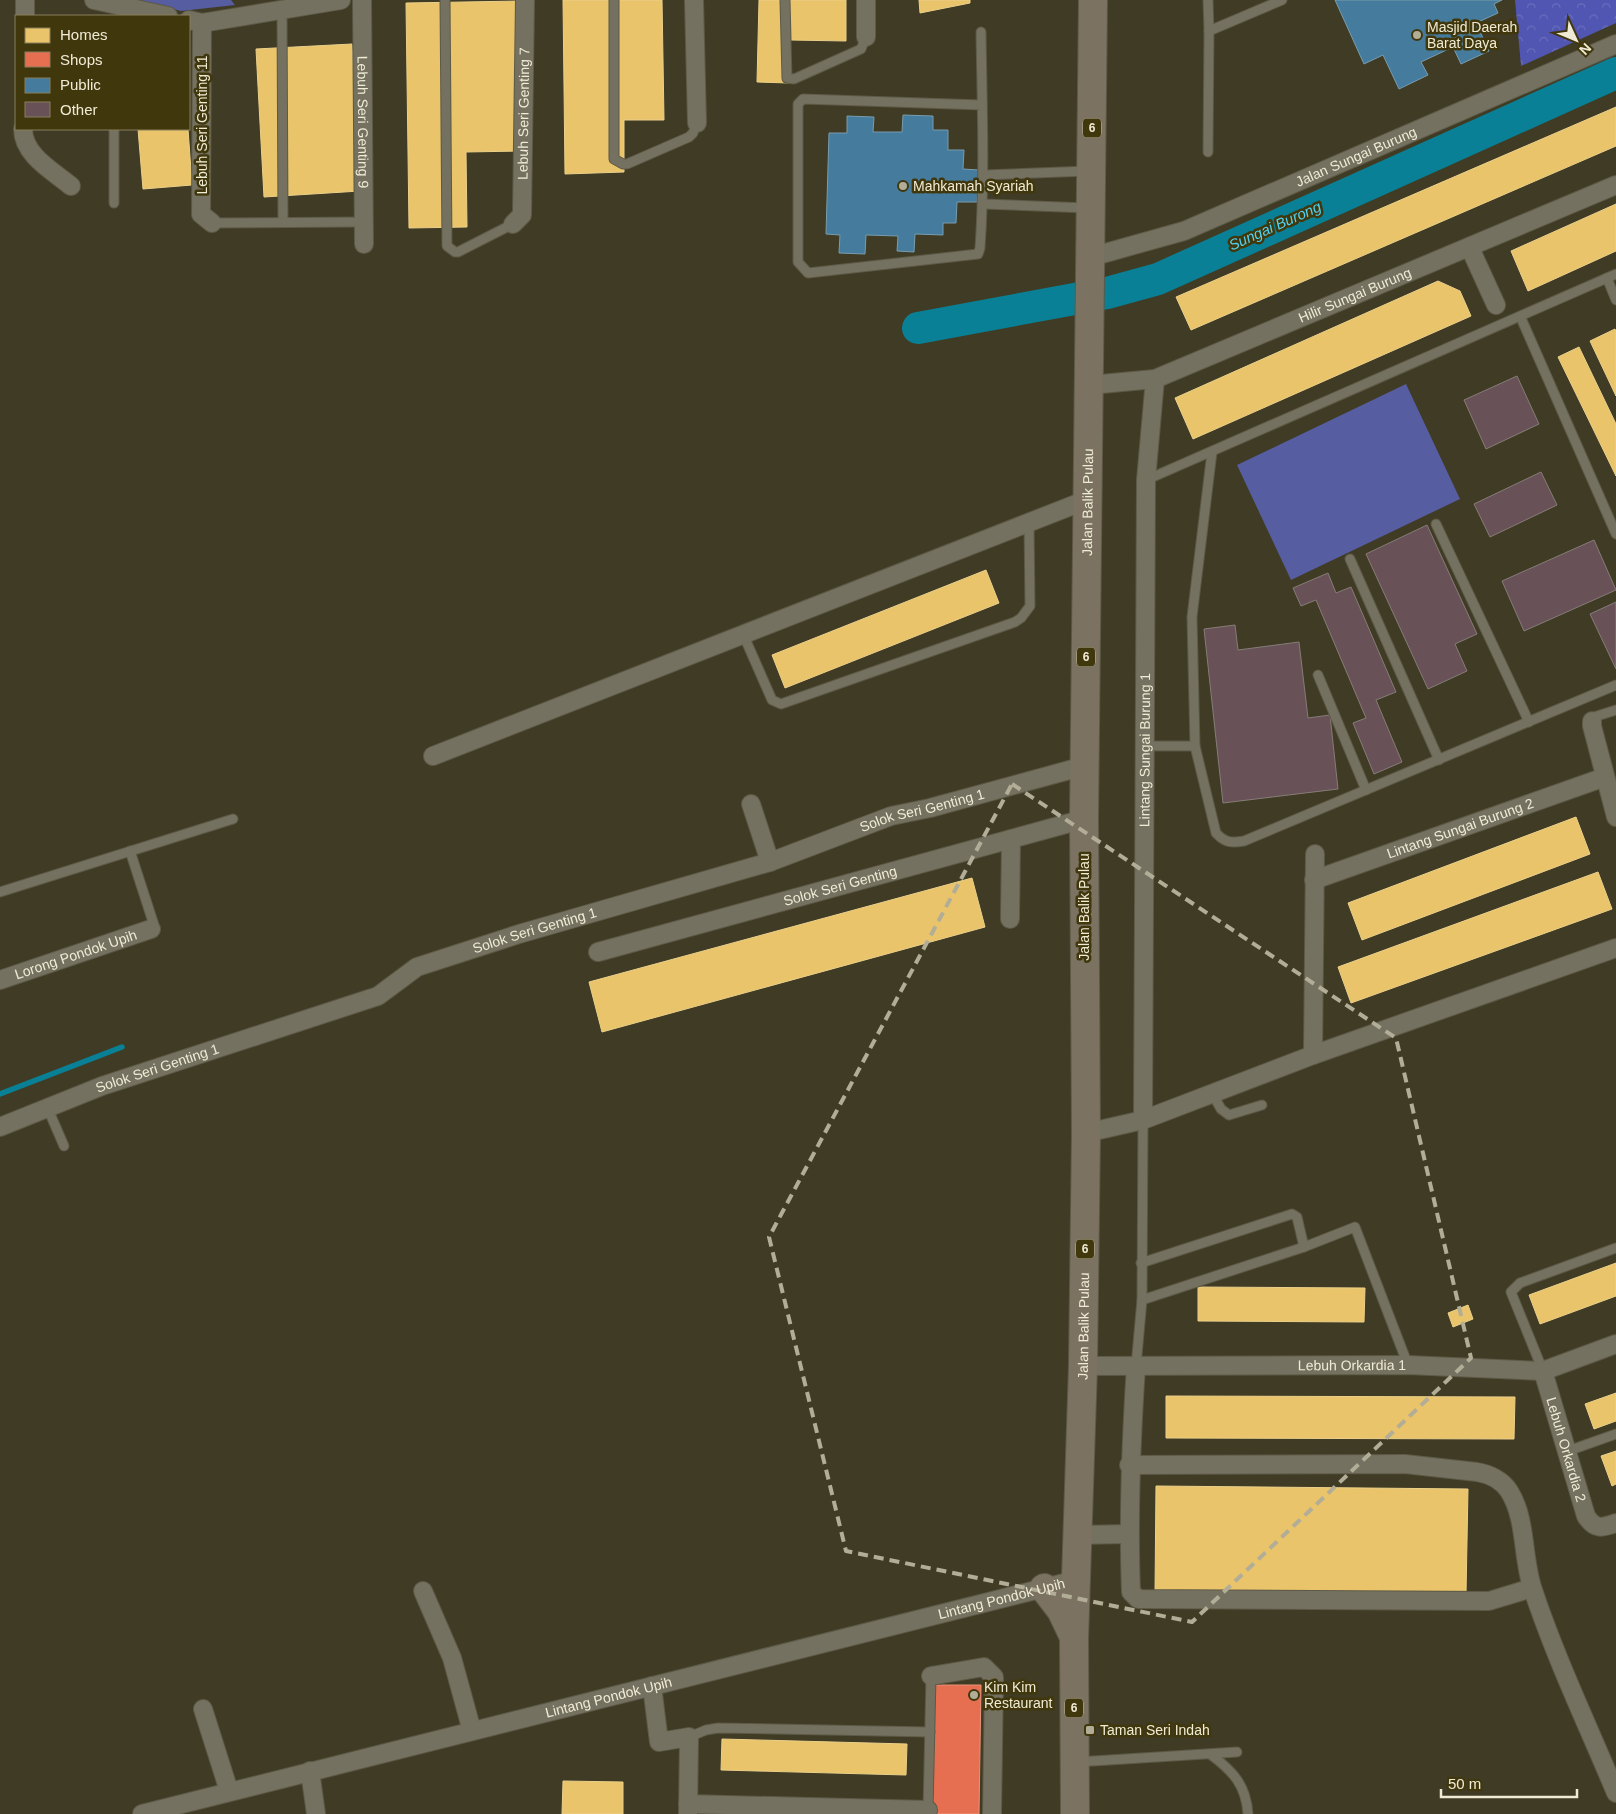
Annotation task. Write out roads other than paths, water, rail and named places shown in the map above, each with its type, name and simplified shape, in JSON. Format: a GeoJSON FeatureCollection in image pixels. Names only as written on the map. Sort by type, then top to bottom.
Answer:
{"type":"FeatureCollection","features":[{"type":"Feature","properties":{"kind":"main road","name":"Jalan Balik Pulau"},"geometry":{"type":"LineString","coordinates":[[1075,1814],[1074,1639],[1083,1366],[1086,1132],[1084,766],[1089,499],[1093,0]]}},
{"type":"Feature","properties":{"kind":"main road"},"geometry":{"type":"LineString","coordinates":[[1044,1588],[1061,1610],[1074,1639]]}},
{"type":"Feature","properties":{"kind":"street"},"geometry":{"type":"LineString","coordinates":[[25,15],[26,0]]}},
{"type":"Feature","properties":{"kind":"street"},"geometry":{"type":"LineString","coordinates":[[94,0],[115,11],[157,15]]}},
{"type":"Feature","properties":{"kind":"street"},"geometry":{"type":"LineString","coordinates":[[195,22],[341,0]]}},
{"type":"Feature","properties":{"kind":"street","name":"Lebuh Seri Genting 9"},"geometry":{"type":"LineString","coordinates":[[362,0],[364,244]]}},
{"type":"Feature","properties":{"kind":"street","name":"Lebuh Seri Genting 7"},"geometry":{"type":"LineString","coordinates":[[513,224],[522,215],[525,0]]}},
{"type":"Feature","properties":{"kind":"street"},"geometry":{"type":"LineString","coordinates":[[694,0],[697,123]]}},
{"type":"Feature","properties":{"kind":"street"},"geometry":{"type":"LineString","coordinates":[[866,0],[866,37]]}},
{"type":"Feature","properties":{"kind":"street","name":"Lebuh Seri Genting 11"},"geometry":{"type":"LineString","coordinates":[[195,22],[201,214],[212,222]]}},
{"type":"Feature","properties":{"kind":"street","name":"Jalan Sungai Burung"},"geometry":{"type":"LineString","coordinates":[[1091,257],[1184,230],[1616,44]]}},
{"type":"Feature","properties":{"kind":"street"},"geometry":{"type":"LineString","coordinates":[[23,130],[27,146],[37,158],[71,186]]}},
{"type":"Feature","properties":{"kind":"street","name":"Hilir Sungai Burung"},"geometry":{"type":"LineString","coordinates":[[1090,385],[1155,380],[1616,185]]}},
{"type":"Feature","properties":{"kind":"street"},"geometry":{"type":"LineString","coordinates":[[1470,248],[1496,305]]}},
{"type":"Feature","properties":{"kind":"street","name":"Lintang Sungai Burung 1"},"geometry":{"type":"LineString","coordinates":[[1143,1120],[1146,480],[1155,380]]}},
{"type":"Feature","properties":{"kind":"street"},"geometry":{"type":"LineString","coordinates":[[433,756],[1089,499]]}},
{"type":"Feature","properties":{"kind":"street"},"geometry":{"type":"LineString","coordinates":[[1592,721],[1616,818]]}},
{"type":"Feature","properties":{"kind":"street","name":"Solok Seri Genting 1"},"geometry":{"type":"LineString","coordinates":[[0,1127],[102,1086],[378,996],[417,967],[519,934],[770,862],[891,816],[930,808],[1084,766]]}},
{"type":"Feature","properties":{"kind":"street","name":"Lintang Sungai Burung 2"},"geometry":{"type":"LineString","coordinates":[[1314,880],[1605,777]]}},
{"type":"Feature","properties":{"kind":"street"},"geometry":{"type":"LineString","coordinates":[[751,804],[770,862]]}},
{"type":"Feature","properties":{"kind":"street","name":"Solok Seri Genting"},"geometry":{"type":"LineString","coordinates":[[598,952],[1084,819]]}},
{"type":"Feature","properties":{"kind":"street"},"geometry":{"type":"LineString","coordinates":[[1010,919],[1012,839]]}},
{"type":"Feature","properties":{"kind":"street"},"geometry":{"type":"LineString","coordinates":[[1313,1055],[1315,854]]}},
{"type":"Feature","properties":{"kind":"street","name":"Lorong Pondok Upih"},"geometry":{"type":"LineString","coordinates":[[0,980],[152,930]]}},
{"type":"Feature","properties":{"kind":"street"},"geometry":{"type":"LineString","coordinates":[[1086,1132],[1143,1120],[1313,1055],[1616,948]]}},
{"type":"Feature","properties":{"kind":"street","name":"Lebuh Orkardia 1"},"geometry":{"type":"LineString","coordinates":[[1083,1366],[1408,1365],[1543,1371],[1616,1344]]}},
{"type":"Feature","properties":{"kind":"street"},"geometry":{"type":"LineString","coordinates":[[1136,1366],[1129,1465],[1129,1534],[1131,1592],[1138,1599],[1489,1601],[1532,1588]]}},
{"type":"Feature","properties":{"kind":"street","name":"Lebuh Orkardia 2"},"geometry":{"type":"LineString","coordinates":[[1543,1371],[1586,1516],[1594,1526],[1603,1528],[1616,1523]]}},
{"type":"Feature","properties":{"kind":"street"},"geometry":{"type":"LineString","coordinates":[[1129,1465],[1405,1464],[1488,1474],[1508,1490],[1516,1506],[1532,1588],[1616,1794]]}},
{"type":"Feature","properties":{"kind":"street"},"geometry":{"type":"LineString","coordinates":[[1078,1535],[1129,1534]]}},
{"type":"Feature","properties":{"kind":"street","name":"Lintang Pondok Upih"},"geometry":{"type":"LineString","coordinates":[[142,1814],[1076,1580]]}},
{"type":"Feature","properties":{"kind":"street"},"geometry":{"type":"LineString","coordinates":[[423,1591],[452,1658],[472,1731]]}},
{"type":"Feature","properties":{"kind":"street"},"geometry":{"type":"LineString","coordinates":[[931,1676],[984,1668],[994,1677],[992,1814]]}},
{"type":"Feature","properties":{"kind":"street"},"geometry":{"type":"LineString","coordinates":[[652,1686],[659,1742],[689,1737],[688,1809],[928,1812]]}},
{"type":"Feature","properties":{"kind":"street"},"geometry":{"type":"LineString","coordinates":[[203,1709],[229,1791]]}},
{"type":"Feature","properties":{"kind":"street"},"geometry":{"type":"LineString","coordinates":[[310,1771],[316,1814]]}},
{"type":"Feature","properties":{"kind":"lane"},"geometry":{"type":"LineString","coordinates":[[445,0],[447,246],[458,252],[513,224]]}},
{"type":"Feature","properties":{"kind":"lane"},"geometry":{"type":"LineString","coordinates":[[614,0],[614,159],[627,164],[689,137],[697,123]]}},
{"type":"Feature","properties":{"kind":"lane"},"geometry":{"type":"LineString","coordinates":[[785,0],[787,78],[794,79],[861,48],[866,37]]}},
{"type":"Feature","properties":{"kind":"lane"},"geometry":{"type":"LineString","coordinates":[[1208,0],[1208,152]]}},
{"type":"Feature","properties":{"kind":"lane"},"geometry":{"type":"LineString","coordinates":[[1209,31],[1282,0]]}},
{"type":"Feature","properties":{"kind":"lane"},"geometry":{"type":"LineString","coordinates":[[282,10],[283,220]]}},
{"type":"Feature","properties":{"kind":"lane"},"geometry":{"type":"LineString","coordinates":[[981,32],[983,175],[983,204],[980,248],[975,255],[808,273],[798,262],[798,104],[803,99],[807,97],[982,105]]}},
{"type":"Feature","properties":{"kind":"lane"},"geometry":{"type":"LineString","coordinates":[[114,130],[114,203]]}},
{"type":"Feature","properties":{"kind":"lane"},"geometry":{"type":"LineString","coordinates":[[983,175],[1092,171]]}},
{"type":"Feature","properties":{"kind":"lane"},"geometry":{"type":"LineString","coordinates":[[983,204],[1091,208]]}},
{"type":"Feature","properties":{"kind":"lane"},"geometry":{"type":"LineString","coordinates":[[212,222],[283,220],[364,222]]}},
{"type":"Feature","properties":{"kind":"lane"},"geometry":{"type":"LineString","coordinates":[[1146,480],[1520,318],[1616,274]]}},
{"type":"Feature","properties":{"kind":"lane"},"geometry":{"type":"LineString","coordinates":[[1606,278],[1616,300]]}},
{"type":"Feature","properties":{"kind":"lane"},"geometry":{"type":"LineString","coordinates":[[1520,318],[1616,534]]}},
{"type":"Feature","properties":{"kind":"lane"},"geometry":{"type":"LineString","coordinates":[[1212,452],[1192,617],[1195,746],[1216,833],[1223,841],[1232,843],[1244,841],[1616,685]]}},
{"type":"Feature","properties":{"kind":"lane"},"geometry":{"type":"LineString","coordinates":[[743,634],[772,700],[781,704],[1015,622],[1021,618],[1030,606],[1029,523]]}},
{"type":"Feature","properties":{"kind":"lane"},"geometry":{"type":"LineString","coordinates":[[1436,524],[1529,722]]}},
{"type":"Feature","properties":{"kind":"lane"},"geometry":{"type":"LineString","coordinates":[[1350,559],[1439,760]]}},
{"type":"Feature","properties":{"kind":"lane"},"geometry":{"type":"LineString","coordinates":[[1318,675],[1366,790]]}},
{"type":"Feature","properties":{"kind":"lane"},"geometry":{"type":"LineString","coordinates":[[1592,721],[1597,716],[1616,710]]}},
{"type":"Feature","properties":{"kind":"lane"},"geometry":{"type":"LineString","coordinates":[[1144,746],[1195,746]]}},
{"type":"Feature","properties":{"kind":"lane"},"geometry":{"type":"LineString","coordinates":[[0,892],[233,819]]}},
{"type":"Feature","properties":{"kind":"lane"},"geometry":{"type":"LineString","coordinates":[[130,851],[154,925],[152,930]]}},
{"type":"Feature","properties":{"kind":"lane"},"geometry":{"type":"LineString","coordinates":[[1212,1093],[1221,1109],[1229,1114],[1262,1105]]}},
{"type":"Feature","properties":{"kind":"lane"},"geometry":{"type":"LineString","coordinates":[[48,1109],[64,1146]]}},
{"type":"Feature","properties":{"kind":"lane"},"geometry":{"type":"LineString","coordinates":[[1136,1366],[1142,1300],[1143,1120]]}},
{"type":"Feature","properties":{"kind":"lane"},"geometry":{"type":"LineString","coordinates":[[1141,1263],[1292,1214],[1297,1217],[1304,1247]]}},
{"type":"Feature","properties":{"kind":"lane"},"geometry":{"type":"LineString","coordinates":[[1142,1300],[1304,1247],[1355,1227],[1408,1365]]}},
{"type":"Feature","properties":{"kind":"lane"},"geometry":{"type":"LineString","coordinates":[[1543,1371],[1511,1292],[1520,1283],[1616,1248]]}},
{"type":"Feature","properties":{"kind":"lane"},"geometry":{"type":"LineString","coordinates":[[1568,1451],[1616,1434]]}},
{"type":"Feature","properties":{"kind":"lane"},"geometry":{"type":"LineString","coordinates":[[928,1812],[931,1676]]}},
{"type":"Feature","properties":{"kind":"lane"},"geometry":{"type":"LineString","coordinates":[[689,1737],[706,1730],[718,1728],[930,1732]]}},
{"type":"Feature","properties":{"kind":"lane"},"geometry":{"type":"LineString","coordinates":[[1075,1762],[1237,1752]]}},
{"type":"Feature","properties":{"kind":"lane"},"geometry":{"type":"LineString","coordinates":[[1210,1754],[1236,1776],[1242,1785],[1248,1814]]}},
{"type":"Feature","properties":{"kind":"waterway","name":"Sungai Burong"},"geometry":{"type":"LineString","coordinates":[[918,328],[1107,293],[1158,279],[1616,73]]}},
{"type":"Feature","properties":{"kind":"waterway"},"geometry":{"type":"LineString","coordinates":[[0,1094],[122,1047]]}},
{"type":"Feature","properties":{"kind":"place","name":"Masjid Daerah Barat Daya"},"geometry":{"type":"Point","coordinates":[1417,35]}},
{"type":"Feature","properties":{"kind":"place","name":"Mahkamah Syariah"},"geometry":{"type":"Point","coordinates":[903,186]}},
{"type":"Feature","properties":{"kind":"place","name":"Kim Kim Restaurant"},"geometry":{"type":"Point","coordinates":[974,1695]}},
{"type":"Feature","properties":{"kind":"place","name":"Taman Seri Indah"},"geometry":{"type":"Point","coordinates":[1090,1730]}}]}
